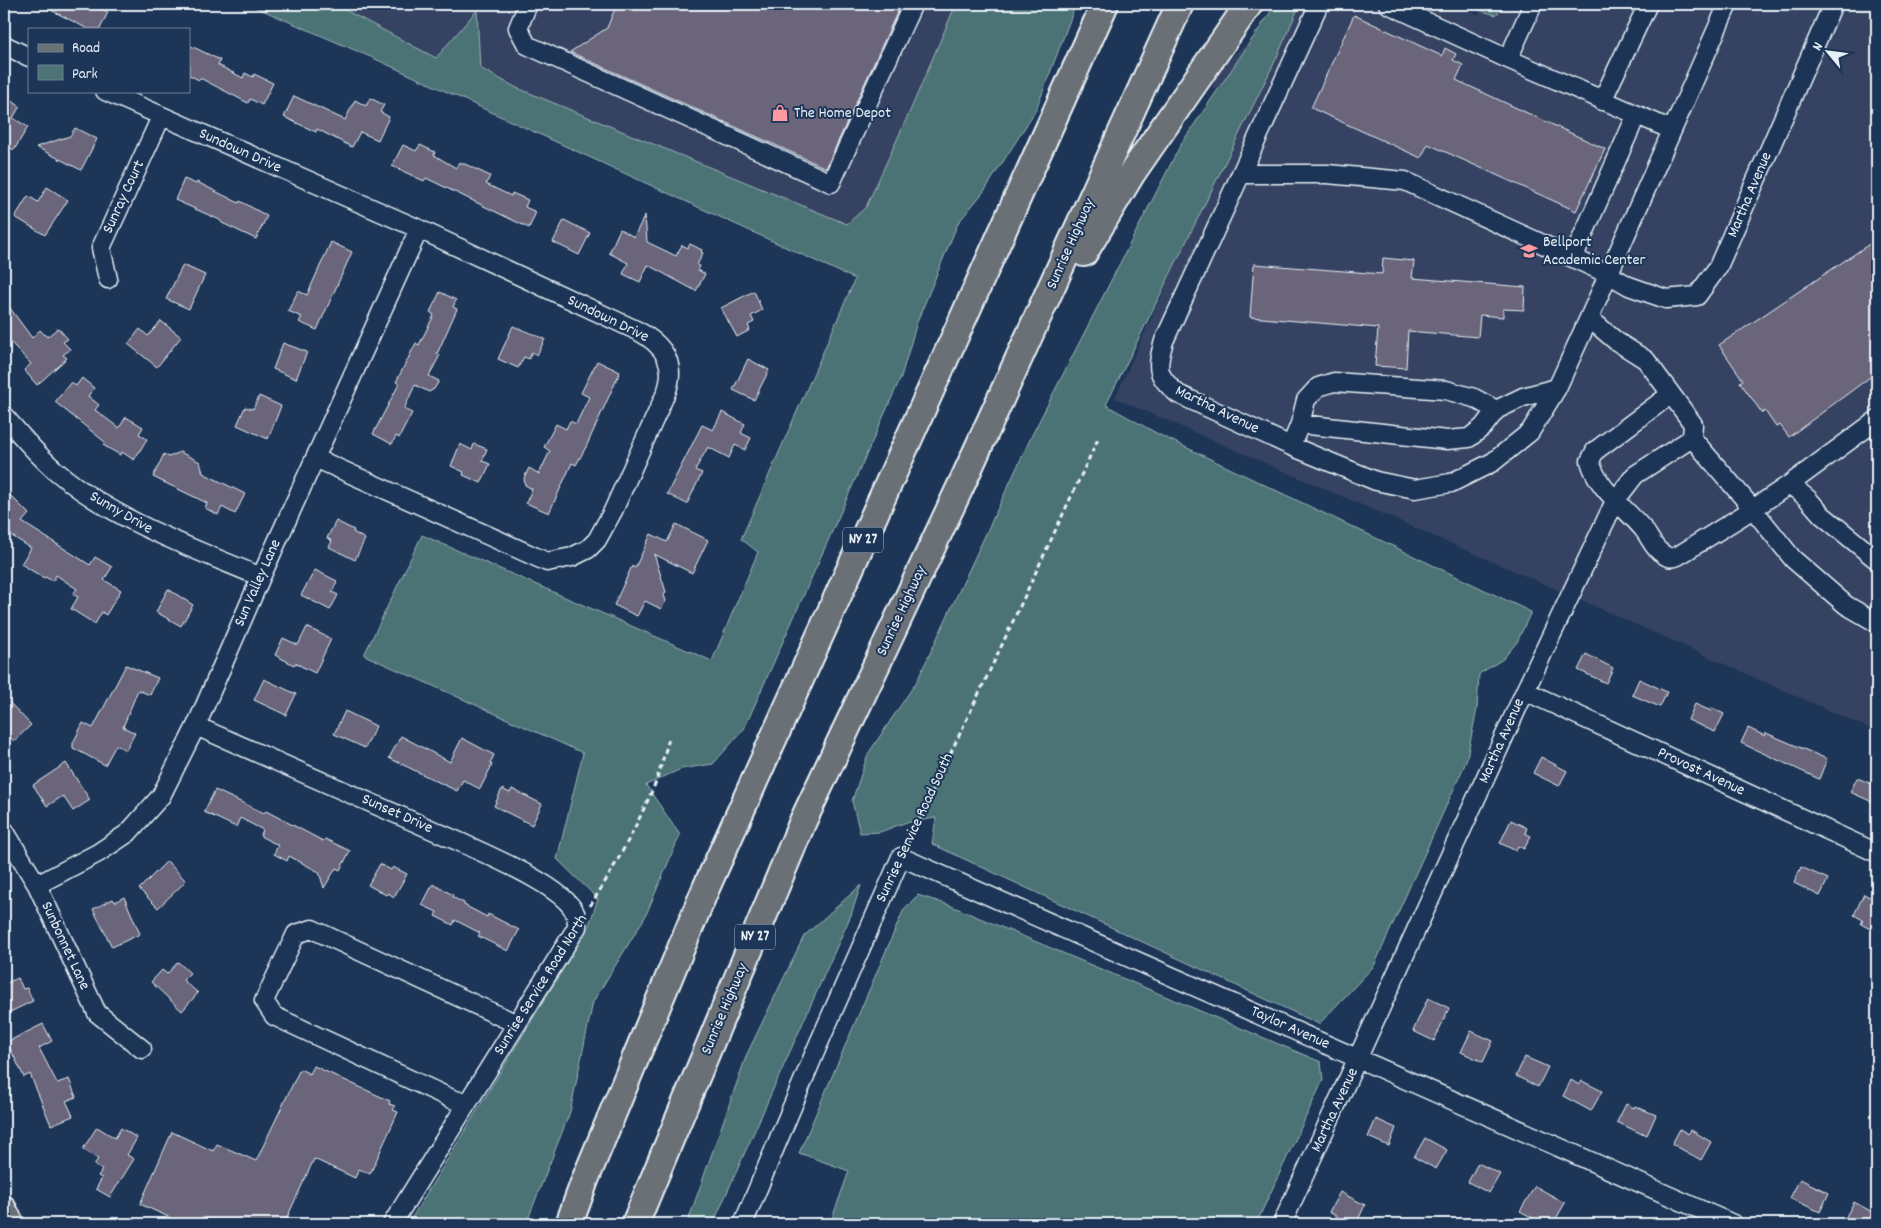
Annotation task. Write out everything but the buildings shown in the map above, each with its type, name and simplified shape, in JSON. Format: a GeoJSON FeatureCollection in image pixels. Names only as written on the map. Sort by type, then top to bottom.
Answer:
{"type":"FeatureCollection","features":[{"type":"Feature","properties":{"kind":"highway","name":"NY 27"},"geometry":{"type":"LineString","coordinates":[[569,1224],[585,1180],[706,888],[1105,4]]}},
{"type":"Feature","properties":{"kind":"highway","name":"Sunrise Highway"},"geometry":{"type":"LineString","coordinates":[[635,1224],[803,821],[964,480],[1180,4]]}},
{"type":"Feature","properties":{"kind":"highway"},"geometry":{"type":"LineString","coordinates":[[964,480],[1108,210],[1249,4]]}},
{"type":"Feature","properties":{"kind":"highway"},"geometry":{"type":"LineString","coordinates":[[559,1224],[585,1180]]}},
{"type":"Feature","properties":{"kind":"main road"},"geometry":{"type":"LineString","coordinates":[[4,1207],[12,1224]]}},
{"type":"Feature","properties":{"kind":"street"},"geometry":{"type":"LineString","coordinates":[[528,4],[518,28],[526,46],[831,183],[913,4]]}},
{"type":"Feature","properties":{"kind":"street","name":"Martha Avenue"},"geometry":{"type":"LineString","coordinates":[[1318,4],[1164,341],[1158,362],[1163,382],[1178,394],[1291,446],[1376,481],[1414,489],[1451,483],[1493,462],[1530,432],[1557,388],[1728,4]]}},
{"type":"Feature","properties":{"kind":"street"},"geometry":{"type":"LineString","coordinates":[[1388,4],[1602,101],[1672,130]]}},
{"type":"Feature","properties":{"kind":"street"},"geometry":{"type":"LineString","coordinates":[[1508,59],[1533,4]]}},
{"type":"Feature","properties":{"kind":"street"},"geometry":{"type":"LineString","coordinates":[[1602,101],[1648,4]]}},
{"type":"Feature","properties":{"kind":"street","name":"Martha Avenue"},"geometry":{"type":"LineString","coordinates":[[1608,274],[1630,286],[1666,299],[1697,296],[1718,267],[1833,4]]}},
{"type":"Feature","properties":{"kind":"street"},"geometry":{"type":"LineString","coordinates":[[4,45],[28,57]]}},
{"type":"Feature","properties":{"kind":"street","name":"Sundown Drive"},"geometry":{"type":"LineString","coordinates":[[107,92],[419,229],[638,331],[657,344],[668,360],[671,371],[670,383],[604,529],[588,549],[572,557],[547,562],[315,458]]}},
{"type":"Feature","properties":{"kind":"street"},"geometry":{"type":"LineString","coordinates":[[1573,258],[1636,116]]}},
{"type":"Feature","properties":{"kind":"street","name":"Sunray Court"},"geometry":{"type":"LineString","coordinates":[[108,280],[101,248],[161,117]]}},
{"type":"Feature","properties":{"kind":"street"},"geometry":{"type":"LineString","coordinates":[[1241,174],[1327,174],[1405,181],[1608,274]]}},
{"type":"Feature","properties":{"kind":"street","name":"Sun Valley Lane"},"geometry":{"type":"LineString","coordinates":[[37,885],[98,853],[128,833],[161,796],[196,726],[261,577],[419,229]]}},
{"type":"Feature","properties":{"kind":"street"},"geometry":{"type":"LineString","coordinates":[[1588,318],[1616,341],[1646,360],[1693,424],[1692,438],[1793,559],[1846,605],[1877,623]]}},
{"type":"Feature","properties":{"kind":"street"},"geometry":{"type":"LineString","coordinates":[[1291,446],[1300,424],[1306,400],[1318,387],[1334,382],[1446,390],[1474,398],[1496,410]]}},
{"type":"Feature","properties":{"kind":"street"},"geometry":{"type":"LineString","coordinates":[[1300,424],[1447,440],[1469,438],[1483,427],[1496,410],[1523,397],[1557,388]]}},
{"type":"Feature","properties":{"kind":"street"},"geometry":{"type":"LineString","coordinates":[[1671,394],[1595,451],[1590,461],[1593,471],[1615,501],[1633,518],[1661,553],[1675,558],[1790,484],[1877,420]]}},
{"type":"Feature","properties":{"kind":"street","name":"Sunny Drive"},"geometry":{"type":"LineString","coordinates":[[4,416],[55,471],[97,501],[149,530],[261,577]]}},
{"type":"Feature","properties":{"kind":"street","name":"Martha Avenue"},"geometry":{"type":"LineString","coordinates":[[1282,1224],[1525,691],[1615,501],[1635,475],[1692,438]]}},
{"type":"Feature","properties":{"kind":"street"},"geometry":{"type":"LineString","coordinates":[[1790,484],[1808,499],[1822,515],[1877,560]]}},
{"type":"Feature","properties":{"kind":"street","name":"Provost Avenue"},"geometry":{"type":"LineString","coordinates":[[1525,691],[1877,853]]}},
{"type":"Feature","properties":{"kind":"street","name":"Sunset Drive"},"geometry":{"type":"LineString","coordinates":[[196,726],[462,843],[530,877],[564,898],[575,912],[577,927]]}},
{"type":"Feature","properties":{"kind":"street","name":"Sunbonnet Lane"},"geometry":{"type":"LineString","coordinates":[[4,830],[37,885],[97,1013],[142,1049]]}},
{"type":"Feature","properties":{"kind":"street","name":"Taylor Avenue"},"geometry":{"type":"LineString","coordinates":[[901,857],[1733,1224]]}},
{"type":"Feature","properties":{"kind":"street","name":"Sunrise Service Road South"},"geometry":{"type":"LineString","coordinates":[[743,1224],[810,1064],[901,857]]}},
{"type":"Feature","properties":{"kind":"street","name":"Sunrise Service Road North"},"geometry":{"type":"LineString","coordinates":[[392,1224],[577,927]]}},
{"type":"Feature","properties":{"kind":"street"},"geometry":{"type":"LineString","coordinates":[[466,1103],[452,1099],[274,1016],[264,1001],[296,934],[312,929],[516,1024]]}},
{"type":"Feature","properties":{"kind":"path","name":"Sunrise Service Road South"},"geometry":{"type":"LineString","coordinates":[[901,857],[1005,640],[1099,437]]}},
{"type":"Feature","properties":{"kind":"path","name":"Sunrise Service Road North"},"geometry":{"type":"LineString","coordinates":[[577,927],[629,839],[656,782],[670,736]]}},
{"type":"Feature","properties":{"kind":"shaded area"},"geometry":{"type":"Polygon","coordinates":[[[292,4],[973,4],[862,242],[292,4]]]}},
{"type":"Feature","properties":{"kind":"shaded area","name":"Bellport Academic Center"},"geometry":{"type":"Polygon","coordinates":[[[1290,4],[1455,4],[1478,15],[1485,4],[1877,4],[1877,732],[1590,604],[1115,398],[1248,104],[1203,83],[1290,4]]]}},
{"type":"Feature","properties":{"kind":"green space"},"geometry":{"type":"Polygon","coordinates":[[[248,4],[334,4],[436,58],[477,10],[480,68],[515,87],[847,224],[866,207],[956,4],[1076,4],[1036,110],[985,190],[958,223],[917,322],[901,377],[744,729],[713,764],[681,769],[646,785],[680,835],[645,917],[593,1002],[570,1112],[526,1224],[408,1224],[588,928],[598,899],[557,859],[583,753],[364,655],[422,535],[712,661],[758,552],[741,539],[855,279],[373,58],[248,4]]]}},
{"type":"Feature","properties":{"kind":"green space"},"geometry":{"type":"Polygon","coordinates":[[[1276,4],[1300,4],[1276,59],[1106,405],[1160,435],[1531,612],[1517,642],[1503,659],[1479,674],[1477,709],[1466,762],[1374,966],[1319,1024],[932,844],[936,818],[904,823],[880,832],[860,833],[852,801],[868,754],[917,681],[1033,433],[1181,144],[1276,4]]]}},
{"type":"Feature","properties":{"kind":"green space"},"geometry":{"type":"Polygon","coordinates":[[[1459,4],[1506,4],[1496,15],[1459,4]]]}},
{"type":"Feature","properties":{"kind":"green space"},"geometry":{"type":"Polygon","coordinates":[[[861,885],[851,915],[713,1224],[687,1224],[747,1054],[804,936],[861,885]]]}},
{"type":"Feature","properties":{"kind":"green space"},"geometry":{"type":"Polygon","coordinates":[[[918,895],[949,905],[1321,1062],[1323,1080],[1256,1224],[830,1224],[849,1171],[799,1153],[904,909],[918,895]]]}},
{"type":"Feature","properties":{"kind":"place","name":"The Home Depot"},"geometry":{"type":"Point","coordinates":[780,113]}},
{"type":"Feature","properties":{"kind":"place","name":"Bellport Academic Center"},"geometry":{"type":"Point","coordinates":[1529,251]}}]}
